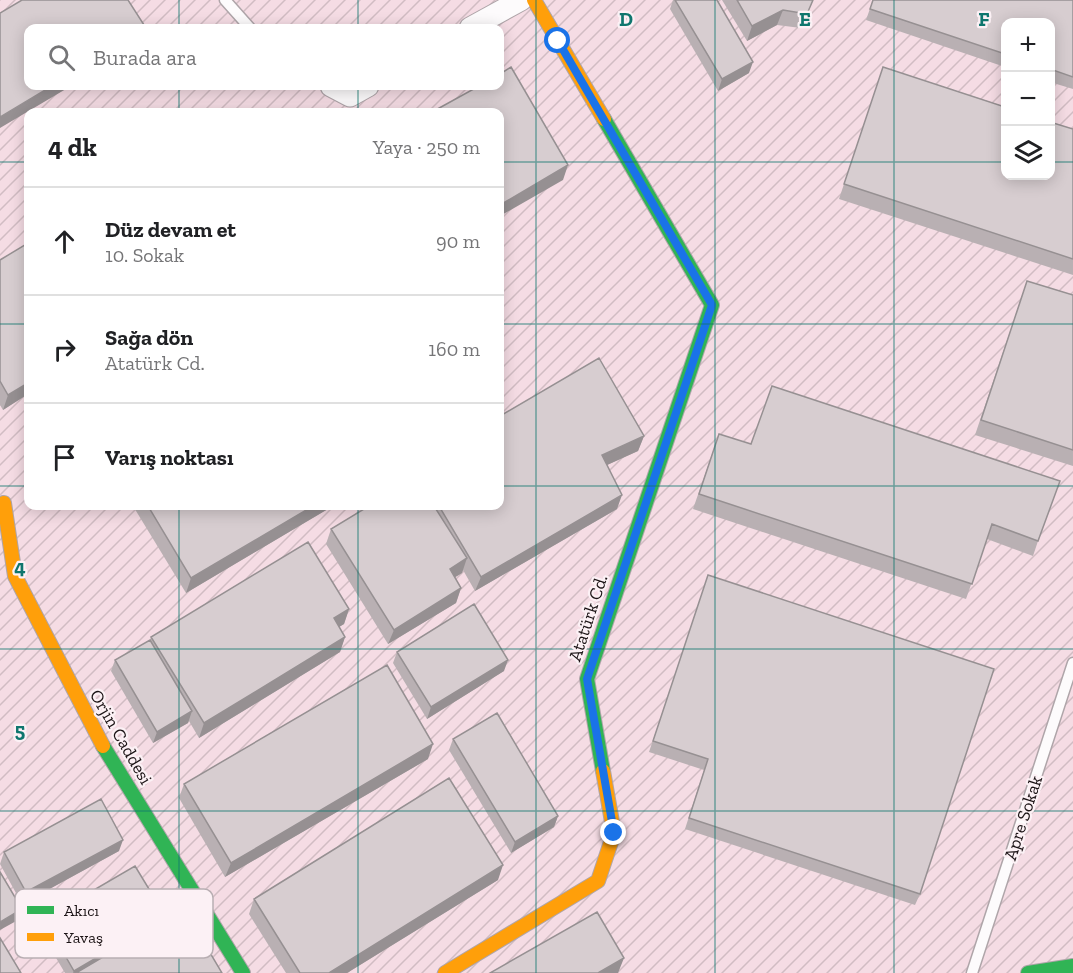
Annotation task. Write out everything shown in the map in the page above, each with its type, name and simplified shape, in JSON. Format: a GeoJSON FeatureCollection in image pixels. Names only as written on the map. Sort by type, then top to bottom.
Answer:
{"type":"FeatureCollection","features":[{"type":"Feature","properties":{"kind":"street"},"geometry":{"type":"LineString","coordinates":[[477,24],[521,0]]}},
{"type":"Feature","properties":{"kind":"street","name":"Atatürk Cd."},"geometry":{"type":"LineString","coordinates":[[445,973],[598,881],[614,833],[587,679],[712,305],[534,0]]}},
{"type":"Feature","properties":{"kind":"street"},"geometry":{"type":"LineString","coordinates":[[339,90],[350,96],[361,90]]}},
{"type":"Feature","properties":{"kind":"street","name":"Orjin Caddesi"},"geometry":{"type":"LineString","coordinates":[[4,503],[15,576],[101,743],[191,889]]}},
{"type":"Feature","properties":{"kind":"street","name":"Orjin Caddesi"},"geometry":{"type":"LineString","coordinates":[[213,924],[243,973]]}},
{"type":"Feature","properties":{"kind":"street"},"geometry":{"type":"LineString","coordinates":[[1028,973],[1073,966]]}},
{"type":"Feature","properties":{"kind":"lane"},"geometry":{"type":"LineString","coordinates":[[225,0],[246,24]]}},
{"type":"Feature","properties":{"kind":"lane","name":"Apre Sokak"},"geometry":{"type":"LineString","coordinates":[[972,973],[1073,663]]}},
{"type":"Feature","properties":{"kind":"shaded area"},"geometry":{"type":"Polygon","coordinates":[[[0,0],[1073,0],[1073,973],[0,973],[0,0]]]}},
{"type":"Feature","properties":{"kind":"building"},"geometry":{"type":"Polygon","coordinates":[[[22,0],[128,0],[143,24],[24,24],[24,90],[45,90],[0,117],[0,13],[22,0]]]}},
{"type":"Feature","properties":{"kind":"building"},"geometry":{"type":"Polygon","coordinates":[[[675,0],[717,0],[753,62],[722,79],[675,0]]]}},
{"type":"Feature","properties":{"kind":"building"},"geometry":{"type":"Polygon","coordinates":[[[737,0],[813,0],[807,14],[783,10],[752,26],[737,0]]]}},
{"type":"Feature","properties":{"kind":"building"},"geometry":{"type":"Polygon","coordinates":[[[873,0],[1073,0],[1073,77],[1055,71],[1055,18],[1001,18],[1001,53],[870,9],[873,0]]]}},
{"type":"Feature","properties":{"kind":"building"},"geometry":{"type":"Polygon","coordinates":[[[511,67],[568,165],[504,203],[504,108],[439,108],[472,90],[504,90],[504,71],[511,67]]]}},
{"type":"Feature","properties":{"kind":"building"},"geometry":{"type":"Polygon","coordinates":[[[883,67],[1001,106],[1001,180],[1055,180],[1055,124],[1073,129],[1073,259],[844,184],[883,67]]]}},
{"type":"Feature","properties":{"kind":"building"},"geometry":{"type":"Polygon","coordinates":[[[24,245],[24,385],[8,395],[0,381],[0,260],[24,245]]]}},
{"type":"Feature","properties":{"kind":"building"},"geometry":{"type":"Polygon","coordinates":[[[1027,281],[1073,295],[1073,450],[981,420],[1027,281]]]}},
{"type":"Feature","properties":{"kind":"building"},"geometry":{"type":"Polygon","coordinates":[[[599,358],[644,436],[602,455],[622,495],[481,577],[441,510],[504,510],[504,414],[599,358]]]}},
{"type":"Feature","properties":{"kind":"building"},"geometry":{"type":"Polygon","coordinates":[[[772,386],[1060,481],[1038,541],[992,524],[972,584],[699,494],[719,434],[751,444],[772,386]]]}},
{"type":"Feature","properties":{"kind":"building"},"geometry":{"type":"Polygon","coordinates":[[[150,510],[306,510],[191,578],[150,510]]]}},
{"type":"Feature","properties":{"kind":"building"},"geometry":{"type":"Polygon","coordinates":[[[362,510],[437,510],[467,558],[450,569],[461,588],[394,630],[331,529],[362,510]]]}},
{"type":"Feature","properties":{"kind":"building"},"geometry":{"type":"Polygon","coordinates":[[[308,542],[349,609],[334,618],[345,637],[204,723],[151,637],[308,542]]]}},
{"type":"Feature","properties":{"kind":"building"},"geometry":{"type":"Polygon","coordinates":[[[708,575],[994,669],[920,894],[689,818],[708,759],[653,741],[708,575]]]}},
{"type":"Feature","properties":{"kind":"building"},"geometry":{"type":"Polygon","coordinates":[[[474,604],[508,660],[431,707],[397,652],[474,604]]]}},
{"type":"Feature","properties":{"kind":"building"},"geometry":{"type":"Polygon","coordinates":[[[150,640],[192,711],[157,732],[115,660],[150,640]]]}},
{"type":"Feature","properties":{"kind":"building"},"geometry":{"type":"Polygon","coordinates":[[[387,665],[433,744],[231,863],[184,784],[387,665]]]}},
{"type":"Feature","properties":{"kind":"building"},"geometry":{"type":"Polygon","coordinates":[[[497,713],[558,816],[515,842],[453,739],[497,713]]]}},
{"type":"Feature","properties":{"kind":"building"},"geometry":{"type":"Polygon","coordinates":[[[449,778],[503,865],[329,973],[300,973],[254,899],[449,778]]]}},
{"type":"Feature","properties":{"kind":"building"},"geometry":{"type":"Polygon","coordinates":[[[101,799],[123,840],[32,889],[24,889],[4,852],[101,799]]]}},
{"type":"Feature","properties":{"kind":"building"},"geometry":{"type":"Polygon","coordinates":[[[135,866],[149,889],[96,889],[135,866]]]}},
{"type":"Feature","properties":{"kind":"building"},"geometry":{"type":"Polygon","coordinates":[[[0,872],[15,897],[15,913],[0,922],[0,872]]]}},
{"type":"Feature","properties":{"kind":"building"},"geometry":{"type":"Polygon","coordinates":[[[597,912],[624,958],[598,973],[490,973],[597,912]]]}},
{"type":"Feature","properties":{"kind":"building"},"geometry":{"type":"Polygon","coordinates":[[[0,938],[21,973],[0,973],[0,938]]]}},
{"type":"Feature","properties":{"kind":"building"},"geometry":{"type":"Polygon","coordinates":[[[66,958],[96,958],[74,971],[66,958]]]}},
{"type":"Feature","properties":{"kind":"building"},"geometry":{"type":"Polygon","coordinates":[[[101,958],[213,958],[222,973],[76,973],[101,958]]]}},
{"type":"Feature","properties":{"kind":"traffic: fast"},"geometry":{"type":"LineString","coordinates":[[603,771],[587,679],[712,305],[604,119]]}},
{"type":"Feature","properties":{"kind":"traffic: fast"},"geometry":{"type":"LineString","coordinates":[[103,746],[191,889]]}},
{"type":"Feature","properties":{"kind":"traffic: fast"},"geometry":{"type":"LineString","coordinates":[[213,924],[243,973]]}},
{"type":"Feature","properties":{"kind":"traffic: fast"},"geometry":{"type":"LineString","coordinates":[[1028,973],[1073,966]]}},
{"type":"Feature","properties":{"kind":"traffic: slow"},"geometry":{"type":"LineString","coordinates":[[534,0],[604,119]]}},
{"type":"Feature","properties":{"kind":"traffic: slow"},"geometry":{"type":"LineString","coordinates":[[4,503],[15,576],[103,746]]}},
{"type":"Feature","properties":{"kind":"traffic: slow"},"geometry":{"type":"LineString","coordinates":[[445,973],[598,881],[614,833],[603,771]]}},
{"type":"Feature","properties":{"kind":"route"},"geometry":{"type":"LineString","coordinates":[[558,41],[712,305],[587,679],[614,833]]}}]}
